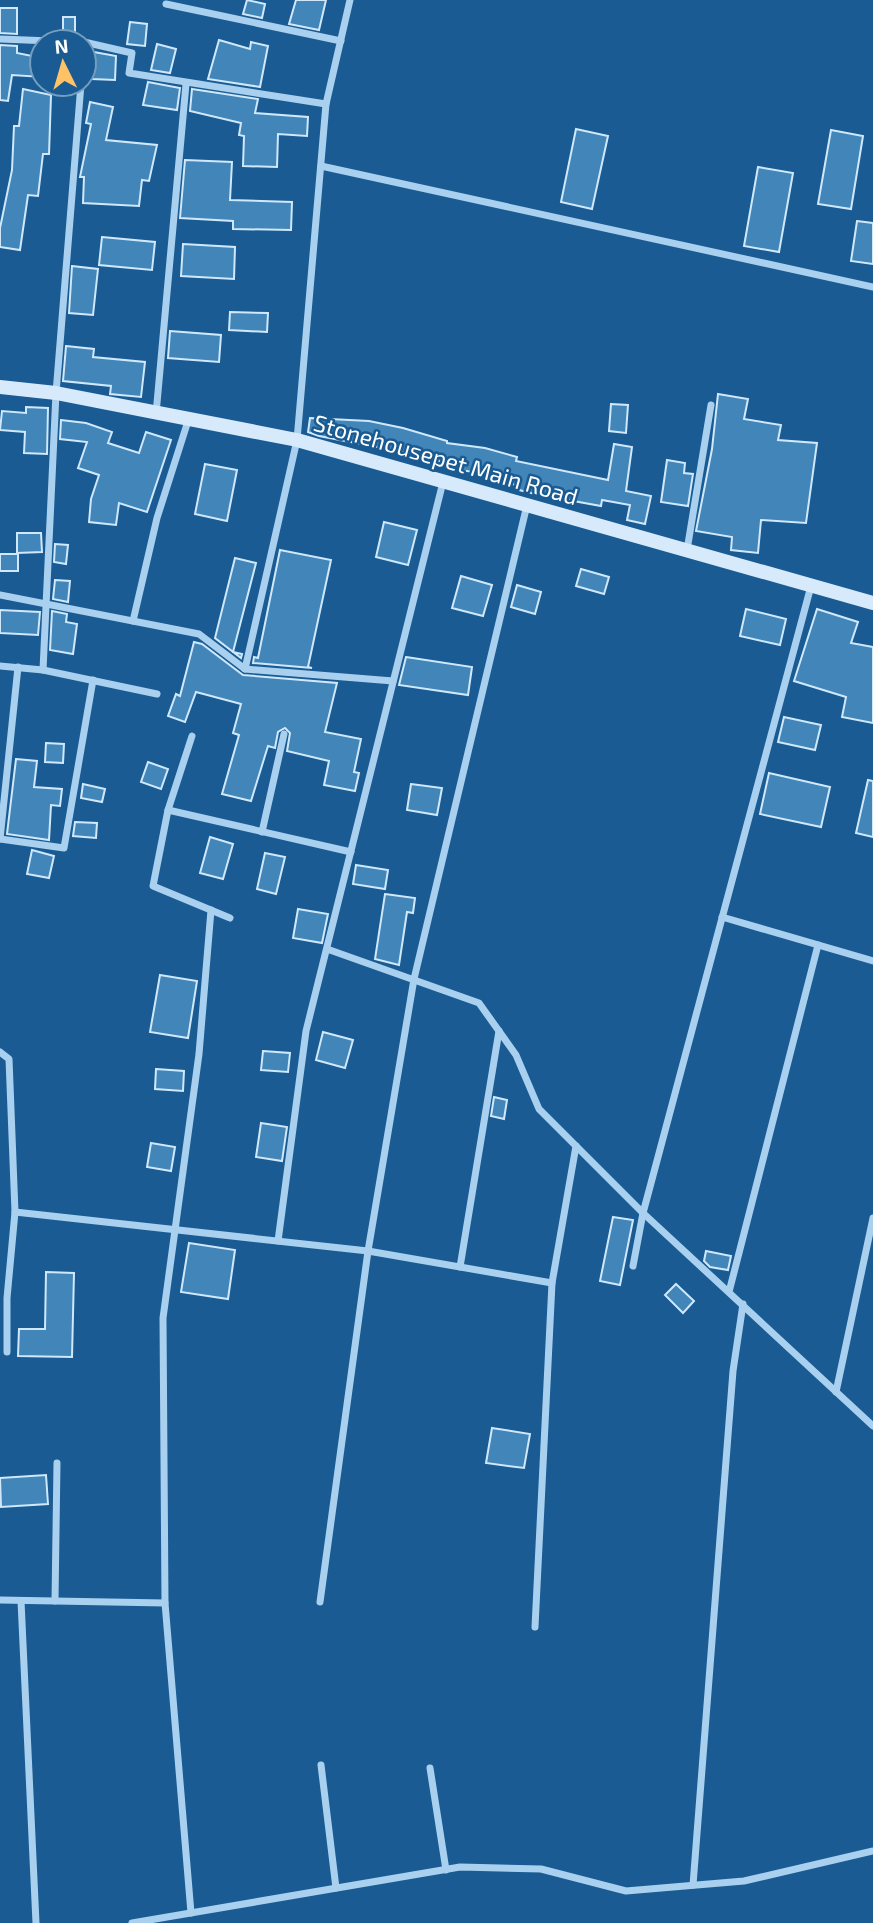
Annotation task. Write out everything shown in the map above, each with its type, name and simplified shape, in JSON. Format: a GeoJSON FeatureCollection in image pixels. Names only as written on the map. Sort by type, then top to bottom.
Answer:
{"type":"FeatureCollection","features":[{"type":"Feature","properties":{"kind":"main road","name":"Stonehousepet Main Road"},"geometry":{"type":"LineString","coordinates":[[0,387],[56,393],[188,421],[297,440],[873,603]]}},
{"type":"Feature","properties":{"kind":"street"},"geometry":{"type":"LineString","coordinates":[[244,669],[297,440],[326,104],[350,0]]}},
{"type":"Feature","properties":{"kind":"street"},"geometry":{"type":"LineString","coordinates":[[166,4],[341,41]]}},
{"type":"Feature","properties":{"kind":"street"},"geometry":{"type":"LineString","coordinates":[[0,39],[28,40]]}},
{"type":"Feature","properties":{"kind":"street"},"geometry":{"type":"LineString","coordinates":[[98,45],[132,53],[129,73],[186,85],[326,104]]}},
{"type":"Feature","properties":{"kind":"street"},"geometry":{"type":"LineString","coordinates":[[156,414],[186,85]]}},
{"type":"Feature","properties":{"kind":"street"},"geometry":{"type":"LineString","coordinates":[[43,670],[56,393],[80,98]]}},
{"type":"Feature","properties":{"kind":"street"},"geometry":{"type":"LineString","coordinates":[[321,166],[873,287]]}},
{"type":"Feature","properties":{"kind":"street"},"geometry":{"type":"LineString","coordinates":[[687,550],[711,405]]}},
{"type":"Feature","properties":{"kind":"street"},"geometry":{"type":"LineString","coordinates":[[133,621],[157,518],[188,421]]}},
{"type":"Feature","properties":{"kind":"street"},"geometry":{"type":"LineString","coordinates":[[278,1241],[306,1031],[443,482]]}},
{"type":"Feature","properties":{"kind":"street"},"geometry":{"type":"LineString","coordinates":[[320,1602],[368,1251],[414,979],[527,505]]}},
{"type":"Feature","properties":{"kind":"street"},"geometry":{"type":"LineString","coordinates":[[634,1266],[643,1213],[811,586]]}},
{"type":"Feature","properties":{"kind":"street"},"geometry":{"type":"LineString","coordinates":[[0,595],[199,634],[244,669],[393,681]]}},
{"type":"Feature","properties":{"kind":"street"},"geometry":{"type":"LineString","coordinates":[[0,666],[43,670],[157,694]]}},
{"type":"Feature","properties":{"kind":"street"},"geometry":{"type":"LineString","coordinates":[[18,667],[0,839],[64,848],[93,680]]}},
{"type":"Feature","properties":{"kind":"street"},"geometry":{"type":"LineString","coordinates":[[262,832],[284,734]]}},
{"type":"Feature","properties":{"kind":"street"},"geometry":{"type":"LineString","coordinates":[[192,736],[168,810],[153,886],[230,918]]}},
{"type":"Feature","properties":{"kind":"street"},"geometry":{"type":"LineString","coordinates":[[168,810],[351,852]]}},
{"type":"Feature","properties":{"kind":"street"},"geometry":{"type":"LineString","coordinates":[[191,1913],[165,1603],[163,1318],[199,1054],[211,910]]}},
{"type":"Feature","properties":{"kind":"street"},"geometry":{"type":"LineString","coordinates":[[722,917],[873,961]]}},
{"type":"Feature","properties":{"kind":"street"},"geometry":{"type":"LineString","coordinates":[[729,1292],[818,945]]}},
{"type":"Feature","properties":{"kind":"street"},"geometry":{"type":"LineString","coordinates":[[327,949],[479,1003],[516,1055],[539,1109],[643,1213],[873,1426]]}},
{"type":"Feature","properties":{"kind":"street"},"geometry":{"type":"LineString","coordinates":[[460,1267],[499,1031]]}},
{"type":"Feature","properties":{"kind":"street"},"geometry":{"type":"LineString","coordinates":[[0,1052],[9,1059],[15,1212],[4,1298],[7,1352]]}},
{"type":"Feature","properties":{"kind":"street"},"geometry":{"type":"LineString","coordinates":[[534,1627],[552,1283],[576,1146]]}},
{"type":"Feature","properties":{"kind":"street"},"geometry":{"type":"LineString","coordinates":[[15,1212],[368,1251],[552,1283]]}},
{"type":"Feature","properties":{"kind":"street"},"geometry":{"type":"LineString","coordinates":[[836,1392],[873,1218]]}},
{"type":"Feature","properties":{"kind":"street"},"geometry":{"type":"LineString","coordinates":[[693,1885],[732,1385],[743,1304]]}},
{"type":"Feature","properties":{"kind":"street"},"geometry":{"type":"LineString","coordinates":[[55,1601],[57,1463]]}},
{"type":"Feature","properties":{"kind":"street"},"geometry":{"type":"LineString","coordinates":[[0,1601],[165,1603]]}},
{"type":"Feature","properties":{"kind":"street"},"geometry":{"type":"LineString","coordinates":[[21,1601],[36,1923]]}},
{"type":"Feature","properties":{"kind":"street"},"geometry":{"type":"LineString","coordinates":[[320,1765],[336,1888]]}},
{"type":"Feature","properties":{"kind":"street"},"geometry":{"type":"LineString","coordinates":[[430,1768],[446,1870]]}},
{"type":"Feature","properties":{"kind":"street"},"geometry":{"type":"LineString","coordinates":[[132,1923],[446,1870],[541,1869],[626,1891],[744,1881],[873,1851]]}},
{"type":"Feature","properties":{"kind":"building"},"geometry":{"type":"Polygon","coordinates":[[[247,0],[265,4],[262,18],[243,14],[247,0]]]}},
{"type":"Feature","properties":{"kind":"building"},"geometry":{"type":"Polygon","coordinates":[[[296,0],[326,0],[319,30],[289,24],[296,0]]]}},
{"type":"Feature","properties":{"kind":"building"},"geometry":{"type":"Polygon","coordinates":[[[0,8],[17,8],[17,34],[0,33],[0,8]]]}},
{"type":"Feature","properties":{"kind":"building"},"geometry":{"type":"Polygon","coordinates":[[[63,17],[75,17],[75,28],[63,28],[63,17]]]}},
{"type":"Feature","properties":{"kind":"building"},"geometry":{"type":"Polygon","coordinates":[[[130,22],[147,24],[145,46],[127,44],[130,22]]]}},
{"type":"Feature","properties":{"kind":"building"},"geometry":{"type":"Polygon","coordinates":[[[219,40],[250,49],[251,42],[268,46],[260,87],[208,79],[219,40]]]}},
{"type":"Feature","properties":{"kind":"building"},"geometry":{"type":"Polygon","coordinates":[[[157,44],[176,49],[170,73],[151,70],[157,44]]]}},
{"type":"Feature","properties":{"kind":"building"},"geometry":{"type":"Polygon","coordinates":[[[0,45],[17,46],[17,53],[28,55],[28,76],[12,75],[8,101],[0,100],[0,45]]]}},
{"type":"Feature","properties":{"kind":"building"},"geometry":{"type":"Polygon","coordinates":[[[98,53],[116,56],[115,80],[98,79],[98,53]]]}},
{"type":"Feature","properties":{"kind":"building"},"geometry":{"type":"Polygon","coordinates":[[[148,82],[180,88],[177,110],[143,105],[148,82]]]}},
{"type":"Feature","properties":{"kind":"building"},"geometry":{"type":"Polygon","coordinates":[[[23,89],[28,90],[28,98],[51,98],[49,154],[43,154],[38,196],[28,195],[20,250],[0,247],[0,228],[12,170],[14,126],[19,126],[23,89]]]}},
{"type":"Feature","properties":{"kind":"building"},"geometry":{"type":"Polygon","coordinates":[[[192,89],[258,99],[255,113],[308,117],[307,136],[278,134],[277,167],[243,166],[244,136],[239,135],[241,123],[190,111],[192,89]]]}},
{"type":"Feature","properties":{"kind":"building"},"geometry":{"type":"Polygon","coordinates":[[[90,102],[113,107],[106,140],[157,145],[149,181],[142,180],[139,206],[83,203],[84,177],[80,177],[91,124],[86,123],[90,102]]]}},
{"type":"Feature","properties":{"kind":"building"},"geometry":{"type":"Polygon","coordinates":[[[576,129],[608,136],[592,209],[561,202],[576,129]]]}},
{"type":"Feature","properties":{"kind":"building"},"geometry":{"type":"Polygon","coordinates":[[[831,130],[863,136],[851,209],[818,204],[831,130]]]}},
{"type":"Feature","properties":{"kind":"building"},"geometry":{"type":"Polygon","coordinates":[[[185,160],[232,162],[230,200],[292,202],[291,230],[233,229],[233,221],[180,218],[185,160]]]}},
{"type":"Feature","properties":{"kind":"building"},"geometry":{"type":"Polygon","coordinates":[[[758,167],[793,173],[779,252],[744,246],[758,167]]]}},
{"type":"Feature","properties":{"kind":"building"},"geometry":{"type":"Polygon","coordinates":[[[857,221],[873,223],[873,264],[851,261],[857,221]]]}},
{"type":"Feature","properties":{"kind":"building"},"geometry":{"type":"Polygon","coordinates":[[[102,237],[155,242],[152,270],[99,265],[102,237]]]}},
{"type":"Feature","properties":{"kind":"building"},"geometry":{"type":"Polygon","coordinates":[[[183,244],[235,247],[234,279],[181,276],[183,244]]]}},
{"type":"Feature","properties":{"kind":"building"},"geometry":{"type":"Polygon","coordinates":[[[72,266],[98,269],[93,315],[69,313],[72,266]]]}},
{"type":"Feature","properties":{"kind":"building"},"geometry":{"type":"Polygon","coordinates":[[[230,312],[268,313],[267,332],[229,330],[230,312]]]}},
{"type":"Feature","properties":{"kind":"building"},"geometry":{"type":"Polygon","coordinates":[[[170,331],[221,335],[219,362],[168,358],[170,331]]]}},
{"type":"Feature","properties":{"kind":"building"},"geometry":{"type":"Polygon","coordinates":[[[66,346],[94,349],[93,357],[145,362],[141,397],[110,394],[111,386],[63,381],[66,346]]]}},
{"type":"Feature","properties":{"kind":"building"},"geometry":{"type":"Polygon","coordinates":[[[718,394],[748,399],[744,419],[781,425],[778,440],[817,443],[806,523],[761,520],[758,553],[731,550],[732,537],[696,531],[712,449],[718,394]]]}},
{"type":"Feature","properties":{"kind":"building"},"geometry":{"type":"Polygon","coordinates":[[[611,404],[628,405],[626,433],[609,431],[611,404]]]}},
{"type":"Feature","properties":{"kind":"building"},"geometry":{"type":"Polygon","coordinates":[[[26,407],[48,408],[47,454],[24,453],[25,432],[0,430],[2,411],[26,413],[26,407]]]}},
{"type":"Feature","properties":{"kind":"building"},"geometry":{"type":"Polygon","coordinates":[[[310,418],[369,421],[403,428],[447,443],[485,448],[517,457],[516,461],[608,480],[614,444],[632,447],[626,491],[651,496],[645,524],[627,520],[630,505],[602,500],[601,506],[535,494],[515,489],[516,485],[479,476],[480,473],[447,468],[448,464],[419,455],[319,436],[308,432],[310,418]]]}},
{"type":"Feature","properties":{"kind":"building"},"geometry":{"type":"Polygon","coordinates":[[[61,420],[86,423],[112,432],[108,443],[139,453],[146,432],[171,440],[147,512],[119,503],[116,525],[89,522],[91,499],[99,475],[78,468],[87,442],[60,439],[61,420]]]}},
{"type":"Feature","properties":{"kind":"building"},"geometry":{"type":"Polygon","coordinates":[[[667,460],[685,463],[684,473],[693,474],[688,506],[661,502],[667,460]]]}},
{"type":"Feature","properties":{"kind":"building"},"geometry":{"type":"Polygon","coordinates":[[[205,464],[237,470],[227,521],[195,514],[205,464]]]}},
{"type":"Feature","properties":{"kind":"building"},"geometry":{"type":"Polygon","coordinates":[[[384,522],[417,530],[408,565],[376,557],[384,522]]]}},
{"type":"Feature","properties":{"kind":"building"},"geometry":{"type":"Polygon","coordinates":[[[17,533],[41,533],[42,552],[17,553],[17,533]]]}},
{"type":"Feature","properties":{"kind":"building"},"geometry":{"type":"Polygon","coordinates":[[[55,544],[68,545],[66,564],[54,562],[55,544]]]}},
{"type":"Feature","properties":{"kind":"building"},"geometry":{"type":"Polygon","coordinates":[[[280,550],[331,560],[308,667],[312,668],[253,663],[254,657],[258,658],[280,550]]]}},
{"type":"Feature","properties":{"kind":"building"},"geometry":{"type":"Polygon","coordinates":[[[0,554],[18,554],[18,571],[0,571],[0,554]]]}},
{"type":"Feature","properties":{"kind":"building"},"geometry":{"type":"Polygon","coordinates":[[[235,558],[256,563],[233,652],[215,638],[235,558]]]}},
{"type":"Feature","properties":{"kind":"building"},"geometry":{"type":"Polygon","coordinates":[[[581,569],[609,577],[604,594],[576,586],[581,569]]]}},
{"type":"Feature","properties":{"kind":"building"},"geometry":{"type":"Polygon","coordinates":[[[461,576],[492,585],[483,616],[452,608],[461,576]]]}},
{"type":"Feature","properties":{"kind":"building"},"geometry":{"type":"Polygon","coordinates":[[[55,580],[70,581],[68,602],[53,599],[55,580]]]}},
{"type":"Feature","properties":{"kind":"building"},"geometry":{"type":"Polygon","coordinates":[[[517,585],[541,592],[535,614],[511,607],[517,585]]]}},
{"type":"Feature","properties":{"kind":"building"},"geometry":{"type":"Polygon","coordinates":[[[746,609],[786,619],[780,645],[740,636],[746,609]]]}},
{"type":"Feature","properties":{"kind":"building"},"geometry":{"type":"Polygon","coordinates":[[[817,609],[858,622],[851,643],[873,647],[873,723],[842,717],[846,697],[794,681],[817,609]]]}},
{"type":"Feature","properties":{"kind":"building"},"geometry":{"type":"Polygon","coordinates":[[[0,610],[40,612],[38,635],[0,633],[0,610]]]}},
{"type":"Feature","properties":{"kind":"building"},"geometry":{"type":"Polygon","coordinates":[[[52,611],[67,614],[66,622],[77,624],[73,654],[50,650],[52,611]]]}},
{"type":"Feature","properties":{"kind":"building"},"geometry":{"type":"Polygon","coordinates":[[[194,642],[202,644],[243,675],[337,683],[325,732],[361,739],[354,772],[359,773],[355,791],[324,785],[329,761],[287,751],[290,733],[285,728],[278,732],[275,748],[268,746],[251,801],[222,794],[239,735],[233,733],[241,704],[196,692],[185,722],[168,716],[176,694],[180,696],[194,642]]]}},
{"type":"Feature","properties":{"kind":"building"},"geometry":{"type":"Polygon","coordinates":[[[406,657],[472,667],[468,695],[399,685],[406,657]]]}},
{"type":"Feature","properties":{"kind":"building"},"geometry":{"type":"Polygon","coordinates":[[[784,717],[821,725],[815,750],[778,742],[784,717]]]}},
{"type":"Feature","properties":{"kind":"building"},"geometry":{"type":"Polygon","coordinates":[[[46,743],[64,744],[63,763],[45,762],[46,743]]]}},
{"type":"Feature","properties":{"kind":"building"},"geometry":{"type":"Polygon","coordinates":[[[16,759],[37,761],[34,787],[62,789],[60,806],[51,805],[49,840],[7,834],[16,759]]]}},
{"type":"Feature","properties":{"kind":"building"},"geometry":{"type":"Polygon","coordinates":[[[148,762],[168,769],[161,789],[141,782],[148,762]]]}},
{"type":"Feature","properties":{"kind":"building"},"geometry":{"type":"Polygon","coordinates":[[[769,773],[830,787],[821,827],[760,814],[769,773]]]}},
{"type":"Feature","properties":{"kind":"building"},"geometry":{"type":"Polygon","coordinates":[[[868,780],[873,781],[873,837],[856,833],[868,780]]]}},
{"type":"Feature","properties":{"kind":"building"},"geometry":{"type":"Polygon","coordinates":[[[83,784],[105,789],[102,802],[81,798],[83,784]]]}},
{"type":"Feature","properties":{"kind":"building"},"geometry":{"type":"Polygon","coordinates":[[[411,784],[442,788],[437,815],[407,810],[411,784]]]}},
{"type":"Feature","properties":{"kind":"building"},"geometry":{"type":"Polygon","coordinates":[[[75,822],[97,823],[96,838],[73,836],[75,822]]]}},
{"type":"Feature","properties":{"kind":"building"},"geometry":{"type":"Polygon","coordinates":[[[210,837],[233,844],[223,879],[200,873],[210,837]]]}},
{"type":"Feature","properties":{"kind":"building"},"geometry":{"type":"Polygon","coordinates":[[[32,850],[54,856],[49,878],[27,874],[32,850]]]}},
{"type":"Feature","properties":{"kind":"building"},"geometry":{"type":"Polygon","coordinates":[[[265,853],[285,857],[276,894],[257,889],[265,853]]]}},
{"type":"Feature","properties":{"kind":"building"},"geometry":{"type":"Polygon","coordinates":[[[356,865],[388,870],[385,889],[353,884],[356,865]]]}},
{"type":"Feature","properties":{"kind":"building"},"geometry":{"type":"Polygon","coordinates":[[[385,894],[415,898],[413,913],[407,912],[399,965],[375,959],[385,894]]]}},
{"type":"Feature","properties":{"kind":"building"},"geometry":{"type":"Polygon","coordinates":[[[298,909],[328,914],[322,943],[293,938],[298,909]]]}},
{"type":"Feature","properties":{"kind":"building"},"geometry":{"type":"Polygon","coordinates":[[[160,975],[197,981],[188,1038],[150,1032],[160,975]]]}},
{"type":"Feature","properties":{"kind":"building"},"geometry":{"type":"Polygon","coordinates":[[[323,1032],[353,1040],[345,1068],[316,1060],[323,1032]]]}},
{"type":"Feature","properties":{"kind":"building"},"geometry":{"type":"Polygon","coordinates":[[[263,1051],[290,1053],[288,1072],[261,1070],[263,1051]]]}},
{"type":"Feature","properties":{"kind":"building"},"geometry":{"type":"Polygon","coordinates":[[[156,1069],[184,1071],[183,1091],[155,1089],[156,1069]]]}},
{"type":"Feature","properties":{"kind":"building"},"geometry":{"type":"Polygon","coordinates":[[[494,1097],[507,1100],[504,1119],[491,1116],[494,1097]]]}},
{"type":"Feature","properties":{"kind":"building"},"geometry":{"type":"Polygon","coordinates":[[[261,1123],[287,1127],[282,1161],[256,1157],[261,1123]]]}},
{"type":"Feature","properties":{"kind":"building"},"geometry":{"type":"Polygon","coordinates":[[[151,1143],[175,1147],[171,1171],[147,1167],[151,1143]]]}},
{"type":"Feature","properties":{"kind":"building"},"geometry":{"type":"Polygon","coordinates":[[[613,1217],[633,1220],[620,1285],[600,1281],[613,1217]]]}},
{"type":"Feature","properties":{"kind":"building"},"geometry":{"type":"Polygon","coordinates":[[[189,1243],[235,1250],[228,1299],[181,1292],[189,1243]]]}},
{"type":"Feature","properties":{"kind":"building"},"geometry":{"type":"Polygon","coordinates":[[[706,1251],[731,1256],[728,1270],[710,1267],[704,1261],[706,1251]]]}},
{"type":"Feature","properties":{"kind":"building"},"geometry":{"type":"Polygon","coordinates":[[[46,1272],[74,1273],[72,1357],[18,1356],[19,1329],[45,1329],[46,1272]]]}},
{"type":"Feature","properties":{"kind":"building"},"geometry":{"type":"Polygon","coordinates":[[[676,1284],[694,1301],[683,1313],[665,1295],[676,1284]]]}},
{"type":"Feature","properties":{"kind":"building"},"geometry":{"type":"Polygon","coordinates":[[[492,1428],[530,1434],[524,1468],[486,1463],[492,1428]]]}},
{"type":"Feature","properties":{"kind":"building"},"geometry":{"type":"Polygon","coordinates":[[[46,1475],[48,1504],[1,1507],[0,1478],[46,1475]]]}}]}
